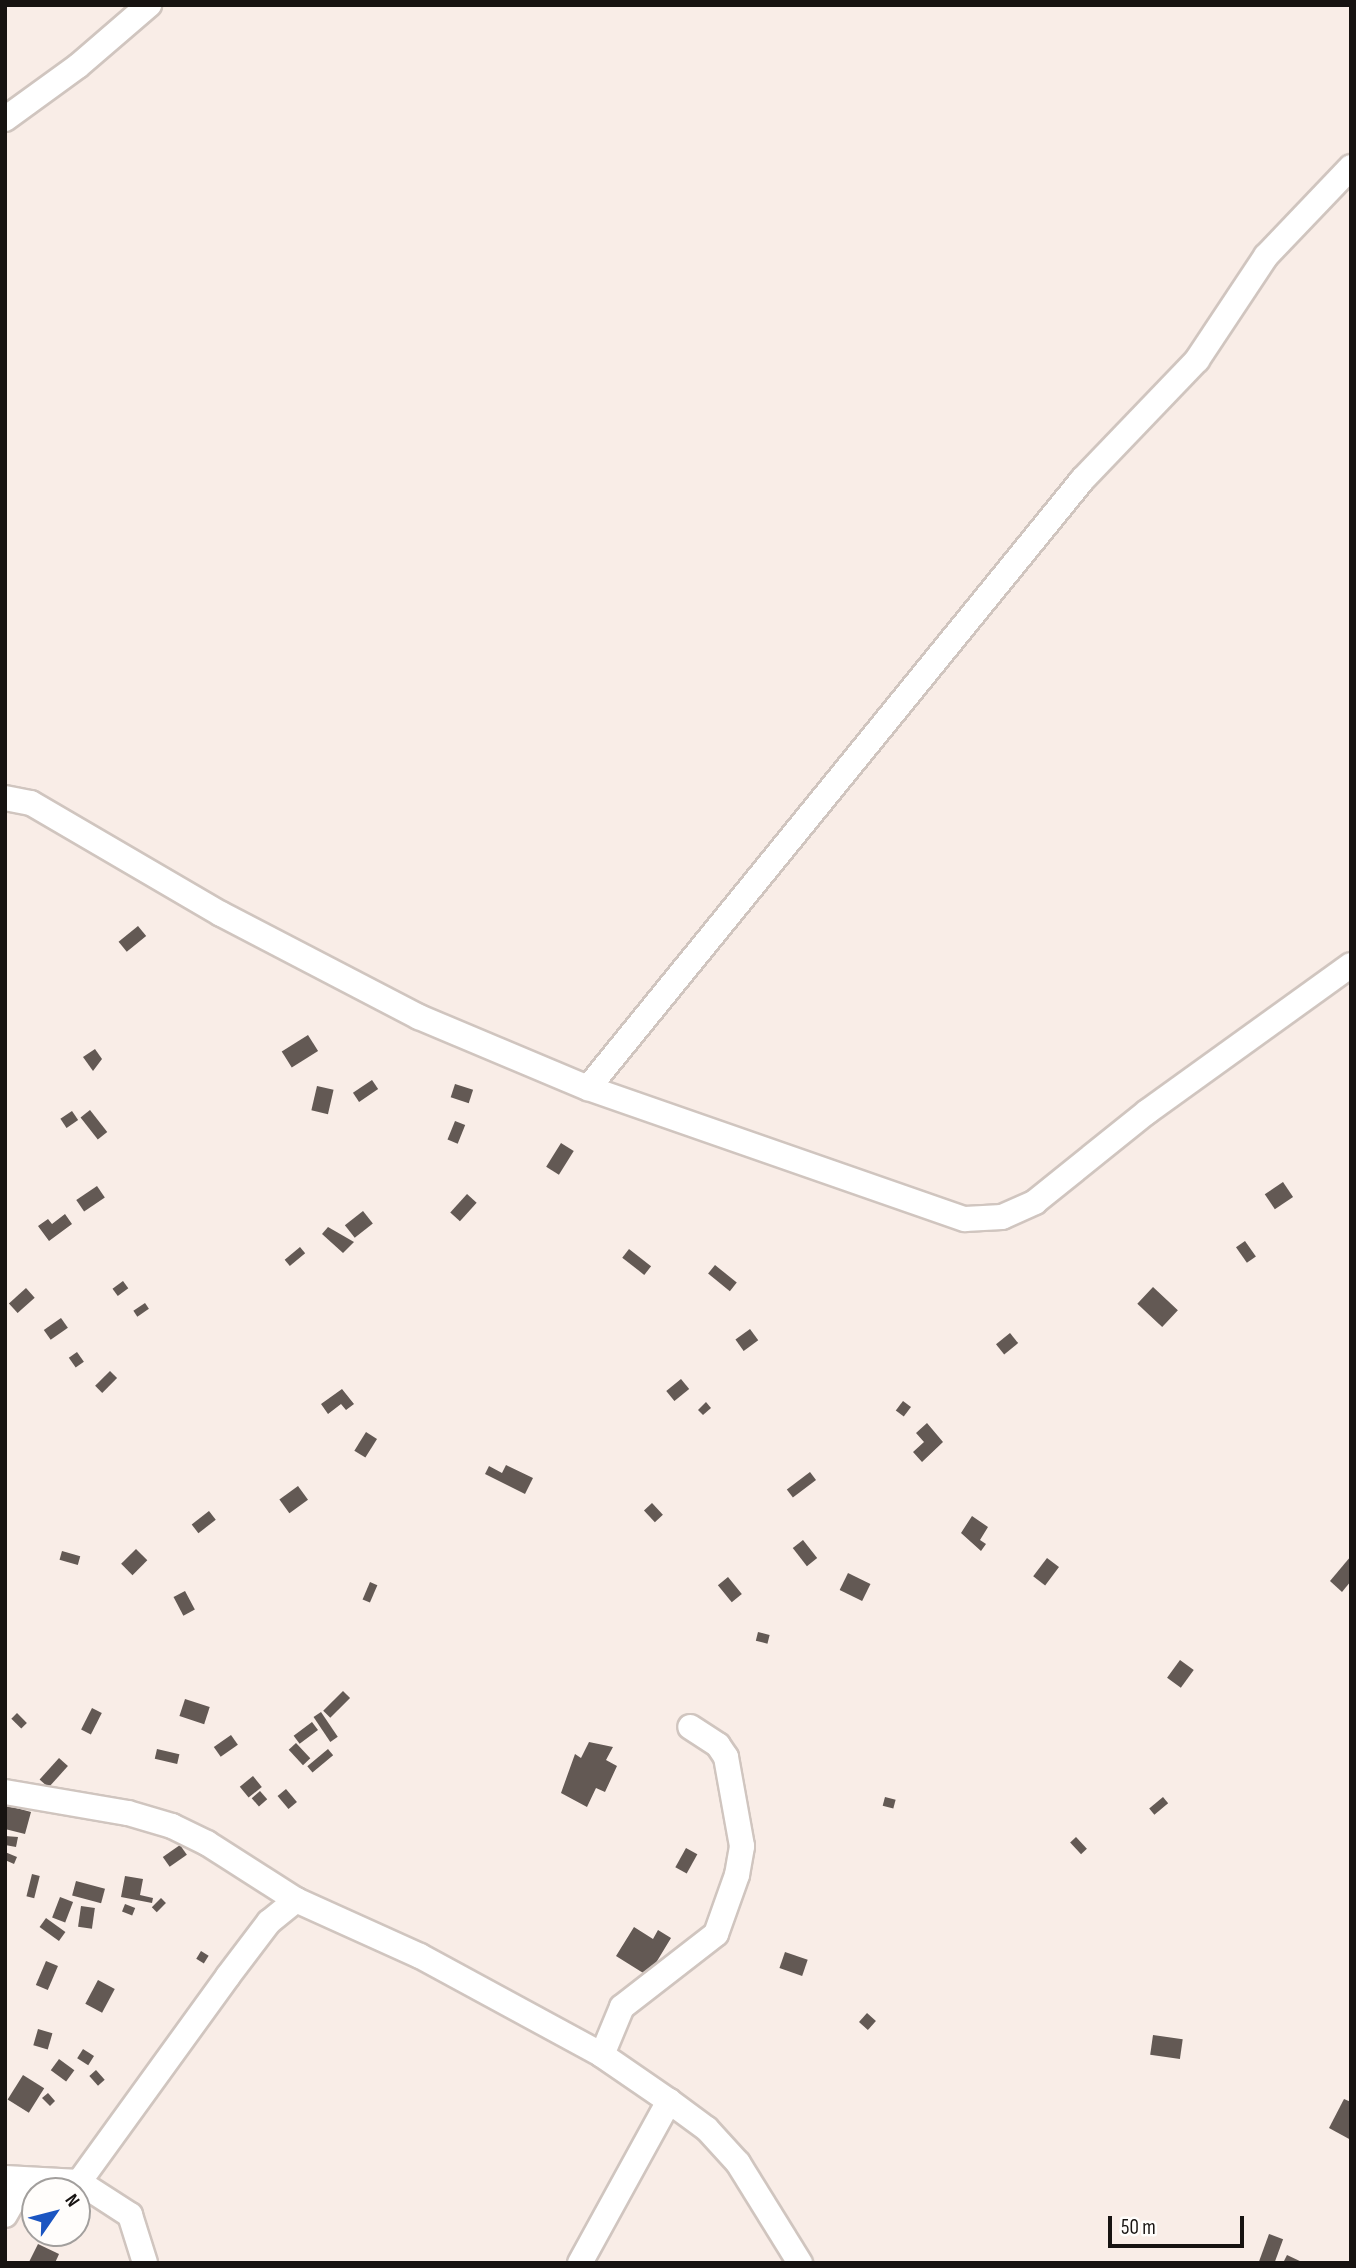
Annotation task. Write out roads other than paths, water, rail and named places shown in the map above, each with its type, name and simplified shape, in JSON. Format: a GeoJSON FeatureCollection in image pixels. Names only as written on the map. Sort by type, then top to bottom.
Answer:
{"type":"FeatureCollection","features":[{"type":"Feature","properties":{"kind":"street"},"geometry":{"type":"LineString","coordinates":[[5,119],[78,66],[149,5]]}},
{"type":"Feature","properties":{"kind":"street"},"geometry":{"type":"LineString","coordinates":[[588,1088],[1083,479],[1197,360],[1279,240],[1351,167]]}},
{"type":"Feature","properties":{"kind":"street"},"geometry":{"type":"LineString","coordinates":[[5,798],[31,803],[221,914],[419,1017],[588,1088],[955,1217],[1002,1217],[1035,1202],[1147,1112],[1351,965]]}},
{"type":"Feature","properties":{"kind":"street"},"geometry":{"type":"LineString","coordinates":[[602,2055],[622,2007],[716,1934],[741,1863],[742,1846],[726,1757],[690,1727]]}},
{"type":"Feature","properties":{"kind":"street"},"geometry":{"type":"LineString","coordinates":[[5,1791],[128,1812],[172,1826],[207,1843],[296,1900],[373,1932],[602,2055],[707,2129],[738,2163],[800,2263]]}},
{"type":"Feature","properties":{"kind":"street"},"geometry":{"type":"LineString","coordinates":[[83,2177],[269,1922],[296,1900]]}},
{"type":"Feature","properties":{"kind":"street"},"geometry":{"type":"LineString","coordinates":[[580,2263],[669,2101]]}},
{"type":"Feature","properties":{"kind":"street"},"geometry":{"type":"LineString","coordinates":[[5,2215],[15,2179]]}},
{"type":"Feature","properties":{"kind":"street"},"geometry":{"type":"LineString","coordinates":[[91,2190],[130,2215],[145,2263]]}}]}
